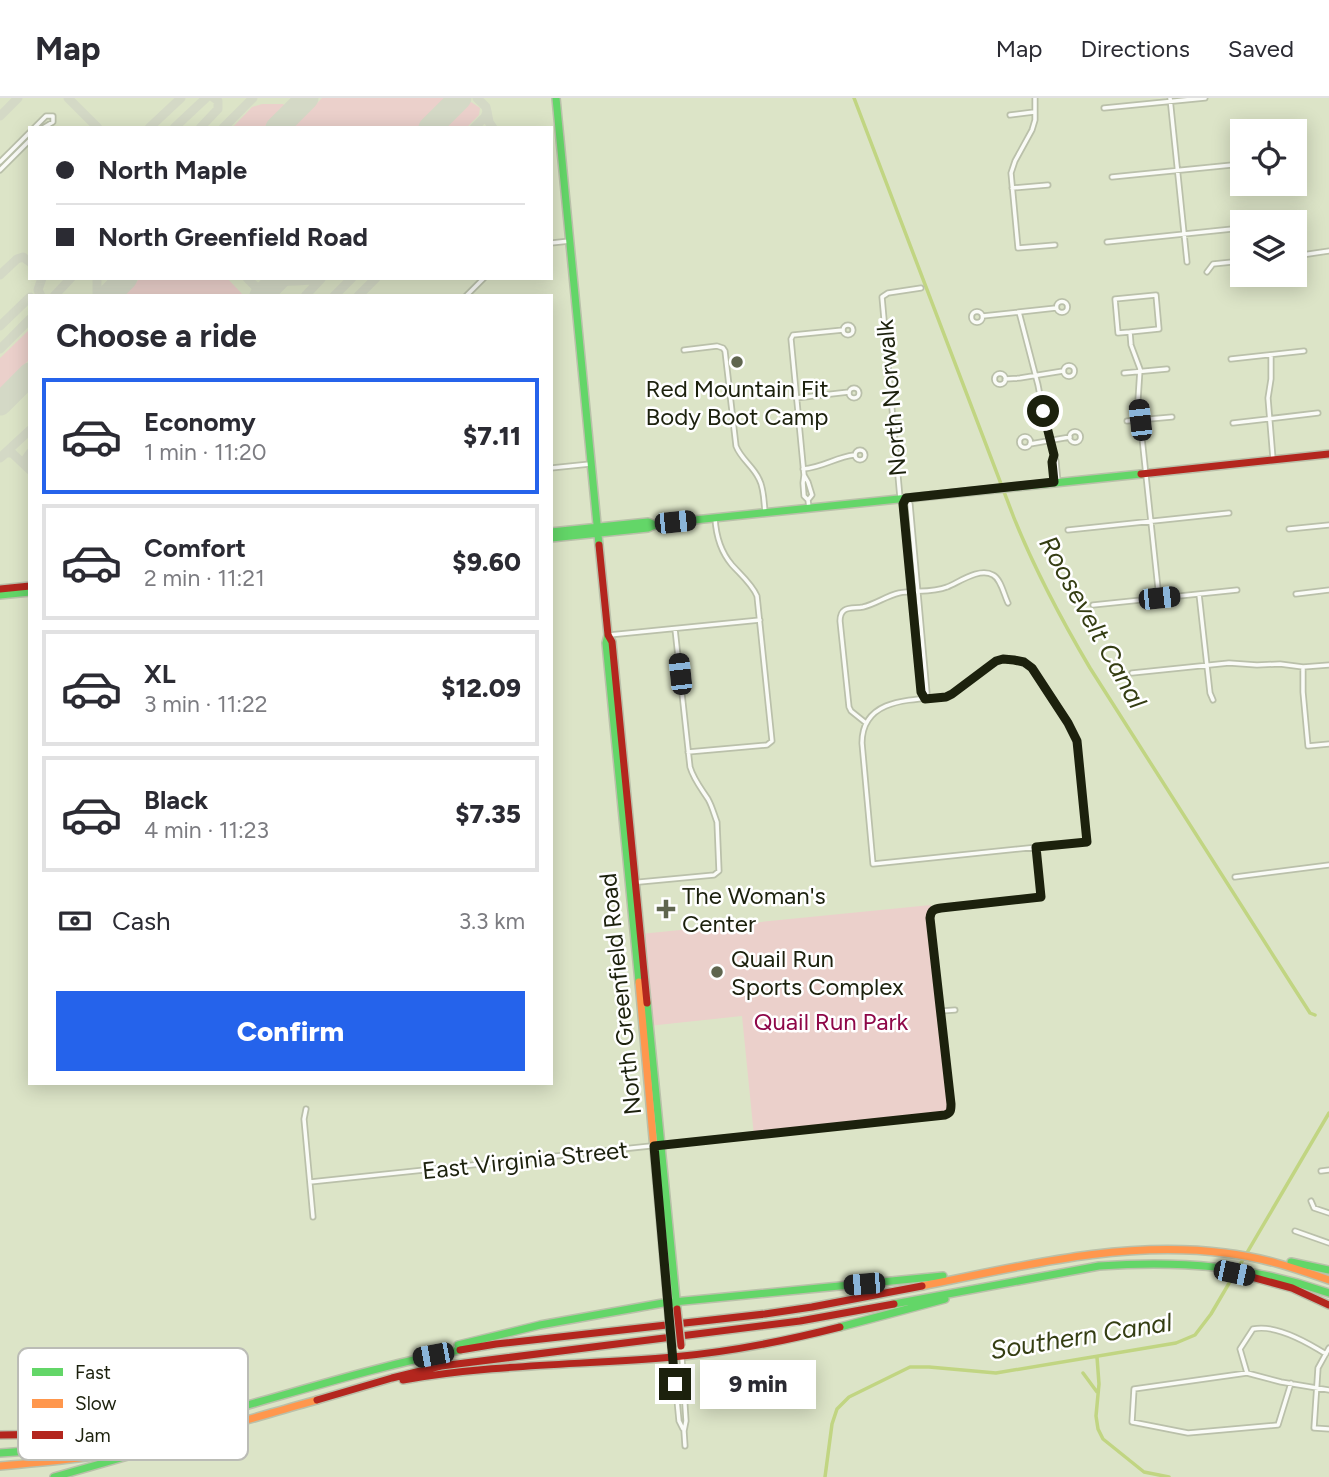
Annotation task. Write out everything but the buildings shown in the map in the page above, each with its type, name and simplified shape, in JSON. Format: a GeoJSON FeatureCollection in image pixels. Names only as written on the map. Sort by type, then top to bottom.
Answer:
{"type":"FeatureCollection","features":[{"type":"Feature","properties":{"kind":"main road","name":"North Greenfield Road"},"geometry":{"type":"LineString","coordinates":[[556,98],[599,530],[608,635],[606,643],[657,1146],[676,1305],[677,1352]]}},
{"type":"Feature","properties":{"kind":"main road"},"geometry":{"type":"LineString","coordinates":[[553,532],[648,528],[809,504],[903,498],[1329,454]]}},
{"type":"Feature","properties":{"kind":"main road"},"geometry":{"type":"LineString","coordinates":[[553,538],[599,530]]}},
{"type":"Feature","properties":{"kind":"main road"},"geometry":{"type":"LineString","coordinates":[[0,589],[28,586]]}},
{"type":"Feature","properties":{"kind":"main road"},"geometry":{"type":"LineString","coordinates":[[0,595],[28,592]]}},
{"type":"Feature","properties":{"kind":"main road","name":"North Greenfield Road"},"geometry":{"type":"LineString","coordinates":[[608,635],[612,642],[632,883]]}},
{"type":"Feature","properties":{"kind":"main road"},"geometry":{"type":"LineString","coordinates":[[618,757],[623,785],[626,788]]}},
{"type":"Feature","properties":{"kind":"main road","name":"North Greenfield Road"},"geometry":{"type":"LineString","coordinates":[[657,1146],[668,1306],[677,1352]]}},
{"type":"Feature","properties":{"kind":"main road"},"geometry":{"type":"LineString","coordinates":[[248,1404],[410,1360],[496,1344],[812,1307],[1099,1252],[1150,1249],[1227,1253],[1270,1262],[1329,1280]]}},
{"type":"Feature","properties":{"kind":"main road"},"geometry":{"type":"LineString","coordinates":[[1254,1258],[1266,1256],[1329,1270]]}},
{"type":"Feature","properties":{"kind":"main road"},"geometry":{"type":"LineString","coordinates":[[410,1360],[424,1353],[540,1325],[668,1306],[1043,1262]]}},
{"type":"Feature","properties":{"kind":"main road"},"geometry":{"type":"LineString","coordinates":[[248,1419],[442,1366],[774,1325],[1109,1265],[1165,1263],[1205,1266],[1286,1278],[1329,1293]]}},
{"type":"Feature","properties":{"kind":"main road"},"geometry":{"type":"LineString","coordinates":[[1265,1277],[1329,1305]]}},
{"type":"Feature","properties":{"kind":"main road"},"geometry":{"type":"LineString","coordinates":[[365,1385],[388,1384],[469,1369],[677,1352],[710,1353],[786,1341],[984,1287]]}},
{"type":"Feature","properties":{"kind":"main road"},"geometry":{"type":"LineString","coordinates":[[248,1400],[279,1395]]}},
{"type":"Feature","properties":{"kind":"main road"},"geometry":{"type":"LineString","coordinates":[[0,1435],[18,1434]]}},
{"type":"Feature","properties":{"kind":"main road"},"geometry":{"type":"LineString","coordinates":[[0,1453],[18,1451]]}},
{"type":"Feature","properties":{"kind":"main road"},"geometry":{"type":"LineString","coordinates":[[0,1466],[58,1460]]}},
{"type":"Feature","properties":{"kind":"main road"},"geometry":{"type":"LineString","coordinates":[[54,1477],[115,1460]]}},
{"type":"Feature","properties":{"kind":"street"},"geometry":{"type":"LineString","coordinates":[[1104,108],[1205,98]]}},
{"type":"Feature","properties":{"kind":"street"},"geometry":{"type":"LineString","coordinates":[[1033,99],[1035,120],[1013,166],[1011,180],[1018,248],[1055,245]]}},
{"type":"Feature","properties":{"kind":"street"},"geometry":{"type":"LineString","coordinates":[[1170,100],[1187,262]]}},
{"type":"Feature","properties":{"kind":"street"},"geometry":{"type":"LineString","coordinates":[[1010,115],[1034,112]]}},
{"type":"Feature","properties":{"kind":"street"},"geometry":{"type":"LineString","coordinates":[[36,126],[46,116],[53,116],[53,122],[46,126]]}},
{"type":"Feature","properties":{"kind":"street"},"geometry":{"type":"LineString","coordinates":[[1035,120],[1043,121]]}},
{"type":"Feature","properties":{"kind":"street"},"geometry":{"type":"LineString","coordinates":[[0,162],[28,134]]}},
{"type":"Feature","properties":{"kind":"street"},"geometry":{"type":"LineString","coordinates":[[0,170],[28,143]]}},
{"type":"Feature","properties":{"kind":"street"},"geometry":{"type":"LineString","coordinates":[[1112,177],[1230,165]]}},
{"type":"Feature","properties":{"kind":"street"},"geometry":{"type":"LineString","coordinates":[[1012,188],[1048,185]]}},
{"type":"Feature","properties":{"kind":"street"},"geometry":{"type":"LineString","coordinates":[[1107,242],[1230,230]]}},
{"type":"Feature","properties":{"kind":"street"},"geometry":{"type":"LineString","coordinates":[[553,243],[570,242]]}},
{"type":"Feature","properties":{"kind":"street"},"geometry":{"type":"LineString","coordinates":[[1307,254],[1329,251]]}},
{"type":"Feature","properties":{"kind":"street"},"geometry":{"type":"LineString","coordinates":[[1207,272],[1213,264],[1230,262]]}},
{"type":"Feature","properties":{"kind":"street"},"geometry":{"type":"LineString","coordinates":[[468,294],[482,280]]}},
{"type":"Feature","properties":{"kind":"street","name":"North Norwalk"},"geometry":{"type":"LineString","coordinates":[[921,288],[888,293],[882,297],[920,651],[921,692],[925,699]]}},
{"type":"Feature","properties":{"kind":"street"},"geometry":{"type":"LineString","coordinates":[[1156,295],[1160,329],[1130,331],[1118,333],[1115,299],[1156,295]]}},
{"type":"Feature","properties":{"kind":"street"},"geometry":{"type":"LineString","coordinates":[[983,316],[1056,308]]}},
{"type":"Feature","properties":{"kind":"street"},"geometry":{"type":"LineString","coordinates":[[1019,312],[1054,455],[1056,482]]}},
{"type":"Feature","properties":{"kind":"street"},"geometry":{"type":"LineString","coordinates":[[809,504],[812,495],[803,469],[790,339],[793,335],[843,330]]}},
{"type":"Feature","properties":{"kind":"street"},"geometry":{"type":"LineString","coordinates":[[1130,331],[1131,345],[1140,371],[1138,400],[1159,598]]}},
{"type":"Feature","properties":{"kind":"street"},"geometry":{"type":"LineString","coordinates":[[684,350],[717,346],[723,348],[727,356],[736,446],[758,477],[765,512]]}},
{"type":"Feature","properties":{"kind":"street"},"geometry":{"type":"LineString","coordinates":[[1231,359],[1304,351]]}},
{"type":"Feature","properties":{"kind":"street"},"geometry":{"type":"LineString","coordinates":[[1271,355],[1268,398],[1273,459]]}},
{"type":"Feature","properties":{"kind":"street"},"geometry":{"type":"LineString","coordinates":[[1124,373],[1167,369]]}},
{"type":"Feature","properties":{"kind":"street"},"geometry":{"type":"LineString","coordinates":[[1005,379],[1063,371]]}},
{"type":"Feature","properties":{"kind":"street"},"geometry":{"type":"LineString","coordinates":[[796,398],[849,393]]}},
{"type":"Feature","properties":{"kind":"street"},"geometry":{"type":"LineString","coordinates":[[1233,423],[1318,413]]}},
{"type":"Feature","properties":{"kind":"street"},"geometry":{"type":"LineString","coordinates":[[1127,421],[1172,417]]}},
{"type":"Feature","properties":{"kind":"street"},"geometry":{"type":"LineString","coordinates":[[1030,444],[1070,437]]}},
{"type":"Feature","properties":{"kind":"street"},"geometry":{"type":"LineString","coordinates":[[803,469],[816,468],[842,457],[855,455]]}},
{"type":"Feature","properties":{"kind":"street"},"geometry":{"type":"LineString","coordinates":[[553,468],[592,464]]}},
{"type":"Feature","properties":{"kind":"street"},"geometry":{"type":"LineString","coordinates":[[1068,530],[1229,513]]}},
{"type":"Feature","properties":{"kind":"street"},"geometry":{"type":"LineString","coordinates":[[688,752],[769,744],[772,741],[756,592],[723,551],[716,533],[715,517]]}},
{"type":"Feature","properties":{"kind":"street"},"geometry":{"type":"LineString","coordinates":[[1289,529],[1329,524]]}},
{"type":"Feature","properties":{"kind":"street"},"geometry":{"type":"LineString","coordinates":[[866,723],[850,711],[849,707],[839,616],[845,609],[866,606],[891,595],[947,588],[974,575],[985,573],[998,581],[1008,603]]}},
{"type":"Feature","properties":{"kind":"street"},"geometry":{"type":"LineString","coordinates":[[1093,605],[1237,590]]}},
{"type":"Feature","properties":{"kind":"street"},"geometry":{"type":"LineString","coordinates":[[1296,594],[1329,590]]}},
{"type":"Feature","properties":{"kind":"street"},"geometry":{"type":"LineString","coordinates":[[1199,594],[1213,701]]}},
{"type":"Feature","properties":{"kind":"street"},"geometry":{"type":"LineString","coordinates":[[608,635],[760,620]]}},
{"type":"Feature","properties":{"kind":"street"},"geometry":{"type":"LineString","coordinates":[[632,883],[714,875],[719,871],[717,822],[708,799],[693,776],[688,752],[675,629]]}},
{"type":"Feature","properties":{"kind":"street"},"geometry":{"type":"LineString","coordinates":[[1017,660],[1028,665],[1036,673],[1074,733],[1087,842],[873,864],[862,743],[866,723],[877,711],[889,704],[946,697],[996,661],[1017,660]]}},
{"type":"Feature","properties":{"kind":"street"},"geometry":{"type":"LineString","coordinates":[[1132,673],[1240,663],[1303,667],[1329,665]]}},
{"type":"Feature","properties":{"kind":"street"},"geometry":{"type":"LineString","coordinates":[[1303,667],[1308,746],[1329,744]]}},
{"type":"Feature","properties":{"kind":"street"},"geometry":{"type":"LineString","coordinates":[[955,1010],[941,1011],[931,912],[941,908],[1041,897],[1036,847]]}},
{"type":"Feature","properties":{"kind":"street"},"geometry":{"type":"LineString","coordinates":[[1235,877],[1329,864]]}},
{"type":"Feature","properties":{"kind":"street","name":"East Virginia Street"},"geometry":{"type":"LineString","coordinates":[[310,1182],[949,1114],[951,1104],[941,1011]]}},
{"type":"Feature","properties":{"kind":"street"},"geometry":{"type":"LineString","coordinates":[[306,1109],[304,1119],[313,1217]]}},
{"type":"Feature","properties":{"kind":"street"},"geometry":{"type":"LineString","coordinates":[[1321,1171],[1329,1170]]}},
{"type":"Feature","properties":{"kind":"street"},"geometry":{"type":"LineString","coordinates":[[1311,1201],[1314,1208],[1329,1213]]}},
{"type":"Feature","properties":{"kind":"street"},"geometry":{"type":"LineString","coordinates":[[1295,1231],[1329,1243]]}},
{"type":"Feature","properties":{"kind":"street"},"geometry":{"type":"LineString","coordinates":[[1247,1373],[1240,1349],[1253,1329],[1262,1327],[1304,1340],[1326,1353]]}},
{"type":"Feature","properties":{"kind":"street"},"geometry":{"type":"LineString","coordinates":[[1329,1348],[1318,1368],[1314,1428],[1329,1429]]}},
{"type":"Feature","properties":{"kind":"street","name":"North Greenfield Road"},"geometry":{"type":"LineString","coordinates":[[677,1352],[679,1421],[684,1431]]}},
{"type":"Feature","properties":{"kind":"street","name":"North Greenfield Road"},"geometry":{"type":"LineString","coordinates":[[677,1352],[686,1421],[685,1446]]}},
{"type":"Feature","properties":{"kind":"street"},"geometry":{"type":"LineString","coordinates":[[1291,1384],[1278,1425],[1188,1433],[1132,1422],[1134,1389],[1247,1373],[1329,1390]]}},
{"type":"Feature","properties":{"kind":"green space"},"geometry":{"type":"Polygon","coordinates":[[[322,98],[448,98],[421,126],[294,126],[322,98]]]}},
{"type":"Feature","properties":{"kind":"green space"},"geometry":{"type":"Polygon","coordinates":[[[468,102],[480,108],[479,115],[468,126],[444,126],[468,102]]]}},
{"type":"Feature","properties":{"kind":"green space"},"geometry":{"type":"Polygon","coordinates":[[[262,104],[285,106],[265,126],[234,126],[252,107],[262,104]]]}},
{"type":"Feature","properties":{"kind":"green space"},"geometry":{"type":"Polygon","coordinates":[[[138,280],[229,280],[242,294],[125,294],[138,280]]]}},
{"type":"Feature","properties":{"kind":"green space"},"geometry":{"type":"Polygon","coordinates":[[[28,331],[28,361],[0,389],[0,358],[28,331]]]}},
{"type":"Feature","properties":{"kind":"green space","name":"Quail Run Park"},"geometry":{"type":"Polygon","coordinates":[[[931,905],[930,918],[951,1104],[949,1114],[754,1136],[742,1016],[648,1026],[640,934],[931,905]]]}},
{"type":"Feature","properties":{"kind":"waterway","name":"Roosevelt Canal"},"geometry":{"type":"LineString","coordinates":[[854,98],[1014,518],[1049,594],[1090,668],[1310,1013],[1315,1015]]}},
{"type":"Feature","properties":{"kind":"waterway","name":"Southern Canal"},"geometry":{"type":"LineString","coordinates":[[825,1477],[832,1424],[837,1409],[849,1397],[910,1367],[996,1373],[1176,1343],[1195,1335],[1211,1314],[1329,1113]]}},
{"type":"Feature","properties":{"kind":"waterway"},"geometry":{"type":"LineString","coordinates":[[1097,1357],[1099,1384],[1096,1416],[1103,1439],[1144,1472],[1169,1477]]}},
{"type":"Feature","properties":{"kind":"waterway"},"geometry":{"type":"LineString","coordinates":[[1083,1373],[1097,1392]]}},
{"type":"Feature","properties":{"kind":"taxiway"},"geometry":{"type":"LineString","coordinates":[[0,116],[18,98]]}},
{"type":"Feature","properties":{"kind":"taxiway"},"geometry":{"type":"LineString","coordinates":[[68,98],[96,126]]}},
{"type":"Feature","properties":{"kind":"taxiway"},"geometry":{"type":"LineString","coordinates":[[151,126],[181,98]]}},
{"type":"Feature","properties":{"kind":"taxiway"},"geometry":{"type":"LineString","coordinates":[[176,126],[206,98]]}},
{"type":"Feature","properties":{"kind":"taxiway"},"geometry":{"type":"LineString","coordinates":[[202,126],[218,109],[218,101],[214,98]]}},
{"type":"Feature","properties":{"kind":"taxiway"},"geometry":{"type":"LineString","coordinates":[[225,126],[253,98]]}},
{"type":"Feature","properties":{"kind":"taxiway"},"geometry":{"type":"LineString","coordinates":[[298,107],[302,98]]}},
{"type":"Feature","properties":{"kind":"taxiway"},"geometry":{"type":"LineString","coordinates":[[476,126],[487,112],[477,98]]}},
{"type":"Feature","properties":{"kind":"taxiway"},"geometry":{"type":"LineString","coordinates":[[487,111],[492,126]]}},
{"type":"Feature","properties":{"kind":"taxiway"},"geometry":{"type":"LineString","coordinates":[[0,275],[17,259],[23,257],[28,261]]}},
{"type":"Feature","properties":{"kind":"taxiway"},"geometry":{"type":"LineString","coordinates":[[40,294],[38,290],[41,280]]}},
{"type":"Feature","properties":{"kind":"taxiway"},"geometry":{"type":"LineString","coordinates":[[56,294],[69,280]]}},
{"type":"Feature","properties":{"kind":"taxiway"},"geometry":{"type":"LineString","coordinates":[[97,280],[97,294]]}},
{"type":"Feature","properties":{"kind":"taxiway"},"geometry":{"type":"LineString","coordinates":[[249,280],[257,288],[258,294]]}},
{"type":"Feature","properties":{"kind":"taxiway"},"geometry":{"type":"LineString","coordinates":[[274,283],[310,280]]}},
{"type":"Feature","properties":{"kind":"taxiway"},"geometry":{"type":"LineString","coordinates":[[307,294],[320,280]]}},
{"type":"Feature","properties":{"kind":"taxiway"},"geometry":{"type":"LineString","coordinates":[[336,294],[350,280]]}},
{"type":"Feature","properties":{"kind":"taxiway"},"geometry":{"type":"LineString","coordinates":[[360,294],[374,280]]}},
{"type":"Feature","properties":{"kind":"taxiway"},"geometry":{"type":"LineString","coordinates":[[0,326],[28,299]]}},
{"type":"Feature","properties":{"kind":"taxiway"},"geometry":{"type":"LineString","coordinates":[[0,349],[28,321]]}},
{"type":"Feature","properties":{"kind":"taxiway"},"geometry":{"type":"LineString","coordinates":[[4,454],[28,432]]}},
{"type":"Feature","properties":{"kind":"taxiway"},"geometry":{"type":"LineString","coordinates":[[0,458],[6,453],[12,453],[28,468]]}},
{"type":"Feature","properties":{"kind":"taxiway"},"geometry":{"type":"LineString","coordinates":[[26,466],[25,460],[28,456]]}},
{"type":"Feature","properties":{"kind":"runway"},"geometry":{"type":"LineString","coordinates":[[279,126],[307,98]]}},
{"type":"Feature","properties":{"kind":"runway"},"geometry":{"type":"LineString","coordinates":[[432,126],[460,98]]}},
{"type":"Feature","properties":{"kind":"runway"},"geometry":{"type":"LineString","coordinates":[[110,294],[124,280]]}},
{"type":"Feature","properties":{"kind":"runway"},"geometry":{"type":"LineString","coordinates":[[263,294],[277,280]]}},
{"type":"Feature","properties":{"kind":"runway"},"geometry":{"type":"LineString","coordinates":[[0,404],[28,376]]}},
{"type":"Feature","properties":{"kind":"traffic: fast"},"geometry":{"type":"LineString","coordinates":[[556,98],[599,545]]}},
{"type":"Feature","properties":{"kind":"traffic: fast"},"geometry":{"type":"LineString","coordinates":[[553,538],[648,528],[675,522],[1141,474]]}},
{"type":"Feature","properties":{"kind":"traffic: fast"},"geometry":{"type":"LineString","coordinates":[[553,532],[648,522],[655,525]]}},
{"type":"Feature","properties":{"kind":"traffic: fast"},"geometry":{"type":"LineString","coordinates":[[0,595],[28,592]]}},
{"type":"Feature","properties":{"kind":"traffic: fast"},"geometry":{"type":"LineString","coordinates":[[608,635],[606,643],[639,982]]}},
{"type":"Feature","properties":{"kind":"traffic: fast"},"geometry":{"type":"LineString","coordinates":[[647,1003],[677,1309]]}},
{"type":"Feature","properties":{"kind":"traffic: fast"},"geometry":{"type":"LineString","coordinates":[[1291,1262],[1329,1270]]}},
{"type":"Feature","properties":{"kind":"traffic: fast"},"geometry":{"type":"LineString","coordinates":[[894,1304],[1099,1266],[1129,1264],[1187,1265],[1244,1271],[1329,1293]]}},
{"type":"Feature","properties":{"kind":"traffic: fast"},"geometry":{"type":"LineString","coordinates":[[458,1345],[540,1325],[663,1303],[943,1276]]}},
{"type":"Feature","properties":{"kind":"traffic: fast"},"geometry":{"type":"LineString","coordinates":[[840,1327],[945,1299]]}},
{"type":"Feature","properties":{"kind":"traffic: fast"},"geometry":{"type":"LineString","coordinates":[[669,1316],[672,1348]]}},
{"type":"Feature","properties":{"kind":"traffic: fast"},"geometry":{"type":"LineString","coordinates":[[248,1405],[460,1350]]}},
{"type":"Feature","properties":{"kind":"traffic: fast"},"geometry":{"type":"LineString","coordinates":[[0,1453],[18,1452]]}},
{"type":"Feature","properties":{"kind":"traffic: fast"},"geometry":{"type":"LineString","coordinates":[[54,1477],[114,1460]]}},
{"type":"Feature","properties":{"kind":"traffic: slow"},"geometry":{"type":"LineString","coordinates":[[639,982],[669,1316]]}},
{"type":"Feature","properties":{"kind":"traffic: slow"},"geometry":{"type":"LineString","coordinates":[[922,1286],[1072,1257],[1148,1250],[1187,1250],[1238,1255],[1329,1280]]}},
{"type":"Feature","properties":{"kind":"traffic: slow"},"geometry":{"type":"LineString","coordinates":[[248,1419],[317,1400]]}},
{"type":"Feature","properties":{"kind":"traffic: slow"},"geometry":{"type":"LineString","coordinates":[[0,1466],[56,1460]]}},
{"type":"Feature","properties":{"kind":"traffic: jam"},"geometry":{"type":"LineString","coordinates":[[1141,474],[1329,454]]}},
{"type":"Feature","properties":{"kind":"traffic: jam"},"geometry":{"type":"LineString","coordinates":[[599,545],[608,635],[612,642],[647,1003]]}},
{"type":"Feature","properties":{"kind":"traffic: jam"},"geometry":{"type":"LineString","coordinates":[[0,589],[28,586]]}},
{"type":"Feature","properties":{"kind":"traffic: jam"},"geometry":{"type":"LineString","coordinates":[[1248,1276],[1292,1288],[1329,1305]]}},
{"type":"Feature","properties":{"kind":"traffic: jam"},"geometry":{"type":"LineString","coordinates":[[460,1350],[765,1314],[922,1286]]}},
{"type":"Feature","properties":{"kind":"traffic: jam"},"geometry":{"type":"LineString","coordinates":[[317,1400],[441,1366],[800,1321],[894,1304]]}},
{"type":"Feature","properties":{"kind":"traffic: jam"},"geometry":{"type":"LineString","coordinates":[[677,1309],[681,1346]]}},
{"type":"Feature","properties":{"kind":"traffic: jam"},"geometry":{"type":"LineString","coordinates":[[403,1380],[504,1368],[694,1355],[840,1327]]}},
{"type":"Feature","properties":{"kind":"traffic: jam"},"geometry":{"type":"LineString","coordinates":[[0,1435],[18,1435]]}},
{"type":"Feature","properties":{"kind":"place","name":"Red Mountain Fit Body Boot Camp"},"geometry":{"type":"Point","coordinates":[737,362]}},
{"type":"Feature","properties":{"kind":"place","name":"The Woman's Center"},"geometry":{"type":"Point","coordinates":[666,909]}},
{"type":"Feature","properties":{"kind":"place","name":"Quail Run Sports Complex"},"geometry":{"type":"Point","coordinates":[717,972]}},
{"type":"Feature","properties":{"kind":"route"},"geometry":{"type":"LineString","coordinates":[[675,1384],[654,1146],[949,1114],[951,1104],[931,912],[941,908],[1041,897],[1036,847],[1087,842],[1077,741],[1032,668],[1024,662],[1003,659],[996,661],[946,697],[925,699],[921,692],[903,504],[906,498],[1054,482],[1054,455],[1043,411]]}}]}
